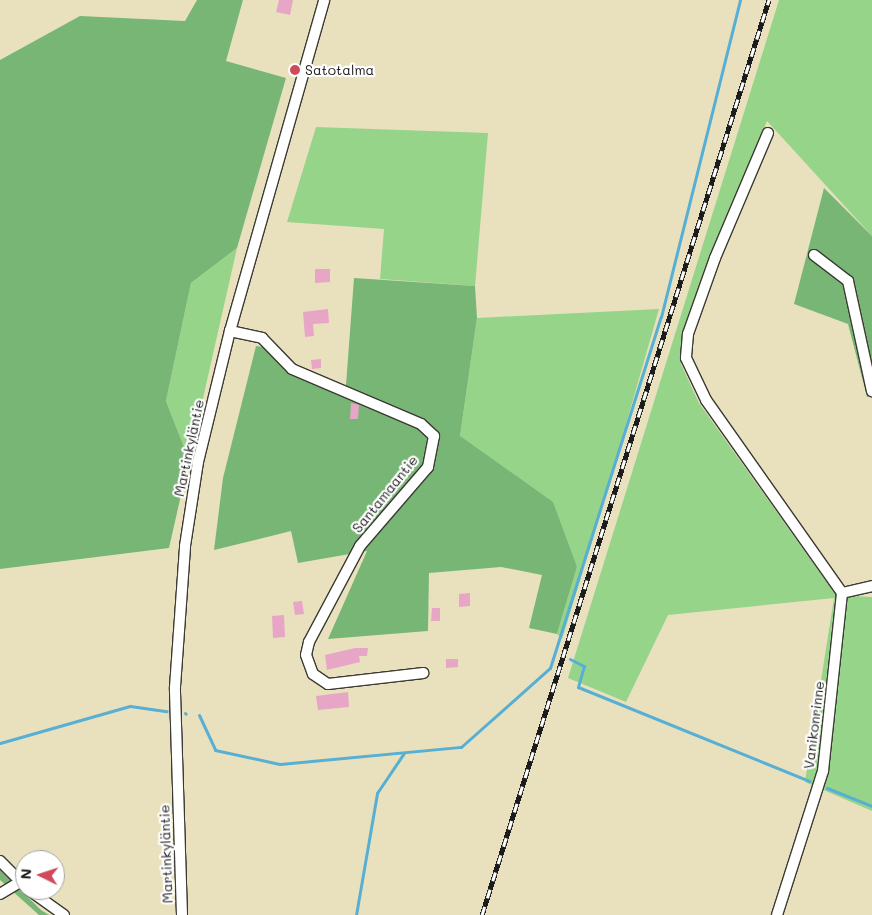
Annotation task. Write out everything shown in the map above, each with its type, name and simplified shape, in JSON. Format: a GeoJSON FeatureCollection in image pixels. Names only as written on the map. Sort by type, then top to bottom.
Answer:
{"type":"FeatureCollection","features":[{"type":"Feature","properties":{"kind":"street","name":"Martinkyläntie"},"geometry":{"type":"LineString","coordinates":[[182,915],[176,687],[185,546],[198,462],[230,331],[324,0]]}},
{"type":"Feature","properties":{"kind":"street"},"geometry":{"type":"LineString","coordinates":[[768,133],[715,258],[688,334],[686,358],[706,400],[842,593],[872,586]]}},
{"type":"Feature","properties":{"kind":"street"},"geometry":{"type":"LineString","coordinates":[[814,255],[848,281],[872,390]]}},
{"type":"Feature","properties":{"kind":"street","name":"Santamaantie"},"geometry":{"type":"LineString","coordinates":[[230,331],[262,338],[292,369],[421,424],[434,436],[428,467],[360,546],[309,642],[306,655],[312,674],[328,684],[423,673]]}},
{"type":"Feature","properties":{"kind":"street","name":"Vanikonrinne"},"geometry":{"type":"LineString","coordinates":[[777,915],[823,771],[842,593]]}},
{"type":"Feature","properties":{"kind":"street"},"geometry":{"type":"LineString","coordinates":[[0,861],[15,876]]}},
{"type":"Feature","properties":{"kind":"street"},"geometry":{"type":"LineString","coordinates":[[0,894],[15,887]]}},
{"type":"Feature","properties":{"kind":"street"},"geometry":{"type":"LineString","coordinates":[[43,900],[64,915]]}},
{"type":"Feature","properties":{"kind":"green space"},"geometry":{"type":"Polygon","coordinates":[[[197,0],[243,0],[226,61],[286,78],[237,248],[191,283],[166,401],[189,460],[169,548],[0,569],[0,60],[80,16],[185,21],[197,0]]]}},
{"type":"Feature","properties":{"kind":"green space"},"geometry":{"type":"Polygon","coordinates":[[[779,0],[872,0],[872,236],[767,121],[683,331],[681,364],[699,403],[828,584],[853,596],[872,597],[872,811],[805,782],[834,598],[668,615],[626,702],[568,678],[779,0]]]}},
{"type":"Feature","properties":{"kind":"green space"},"geometry":{"type":"Polygon","coordinates":[[[316,127],[488,133],[475,286],[380,279],[384,229],[287,222],[316,127]]]}},
{"type":"Feature","properties":{"kind":"green space"},"geometry":{"type":"Polygon","coordinates":[[[824,188],[872,236],[872,395],[867,397],[848,324],[794,304],[824,188]]]}},
{"type":"Feature","properties":{"kind":"green space"},"geometry":{"type":"Polygon","coordinates":[[[237,248],[189,460],[166,401],[191,283],[237,248]]]}},
{"type":"Feature","properties":{"kind":"green space"},"geometry":{"type":"Polygon","coordinates":[[[354,278],[475,286],[477,318],[460,436],[553,502],[577,567],[557,634],[529,628],[542,575],[501,567],[429,573],[428,631],[328,639],[367,551],[298,563],[291,531],[214,550],[223,478],[256,346],[264,347],[290,374],[345,398],[354,278]]]}},
{"type":"Feature","properties":{"kind":"green space"},"geometry":{"type":"Polygon","coordinates":[[[659,309],[596,529],[562,639],[557,634],[577,567],[460,436],[477,318],[659,309]]]}},
{"type":"Feature","properties":{"kind":"green space"},"geometry":{"type":"Polygon","coordinates":[[[0,870],[15,885],[15,893],[0,880],[0,870]]]}},
{"type":"Feature","properties":{"kind":"green space"},"geometry":{"type":"Polygon","coordinates":[[[22,900],[31,900],[49,915],[39,915],[22,900]]]}},
{"type":"Feature","properties":{"kind":"building"},"geometry":{"type":"Polygon","coordinates":[[[279,0],[293,0],[290,15],[276,12],[279,0]]]}},
{"type":"Feature","properties":{"kind":"building"},"geometry":{"type":"Polygon","coordinates":[[[315,269],[330,269],[330,282],[315,283],[315,269]]]}},
{"type":"Feature","properties":{"kind":"building"},"geometry":{"type":"Polygon","coordinates":[[[328,309],[329,323],[313,324],[314,336],[305,337],[303,312],[328,309]]]}},
{"type":"Feature","properties":{"kind":"building"},"geometry":{"type":"Polygon","coordinates":[[[321,359],[321,368],[312,369],[311,360],[321,359]]]}},
{"type":"Feature","properties":{"kind":"building"},"geometry":{"type":"Polygon","coordinates":[[[351,403],[359,405],[358,419],[350,419],[351,403]]]}},
{"type":"Feature","properties":{"kind":"building"},"geometry":{"type":"Polygon","coordinates":[[[470,593],[470,606],[459,607],[459,594],[470,593]]]}},
{"type":"Feature","properties":{"kind":"building"},"geometry":{"type":"Polygon","coordinates":[[[302,601],[304,614],[295,615],[293,602],[302,601]]]}},
{"type":"Feature","properties":{"kind":"building"},"geometry":{"type":"Polygon","coordinates":[[[432,608],[440,608],[440,621],[431,621],[432,608]]]}},
{"type":"Feature","properties":{"kind":"building"},"geometry":{"type":"Polygon","coordinates":[[[284,615],[285,637],[273,638],[272,616],[284,615]]]}},
{"type":"Feature","properties":{"kind":"building"},"geometry":{"type":"Polygon","coordinates":[[[355,648],[368,648],[367,656],[359,656],[360,662],[327,670],[325,655],[355,648]]]}},
{"type":"Feature","properties":{"kind":"building"},"geometry":{"type":"Polygon","coordinates":[[[446,659],[458,659],[458,667],[446,668],[446,659]]]}},
{"type":"Feature","properties":{"kind":"building"},"geometry":{"type":"Polygon","coordinates":[[[348,692],[349,707],[318,710],[316,696],[348,692]]]}},
{"type":"Feature","properties":{"kind":"waterway"},"geometry":{"type":"LineString","coordinates":[[199,715],[215,750],[280,764],[461,747],[550,668],[661,317],[740,0]]}},
{"type":"Feature","properties":{"kind":"waterway"},"geometry":{"type":"LineString","coordinates":[[570,659],[584,666],[578,687],[810,781]]}},
{"type":"Feature","properties":{"kind":"waterway"},"geometry":{"type":"LineString","coordinates":[[0,743],[130,706],[167,711]]}},
{"type":"Feature","properties":{"kind":"waterway"},"geometry":{"type":"LineString","coordinates":[[356,915],[377,793],[404,753]]}},
{"type":"Feature","properties":{"kind":"waterway"},"geometry":{"type":"LineString","coordinates":[[827,788],[872,806]]}},
{"type":"Feature","properties":{"kind":"railway"},"geometry":{"type":"LineString","coordinates":[[482,915],[769,0]]}},
{"type":"Feature","properties":{"kind":"place","name":"Satotalma"},"geometry":{"type":"Point","coordinates":[295,70]}}]}
